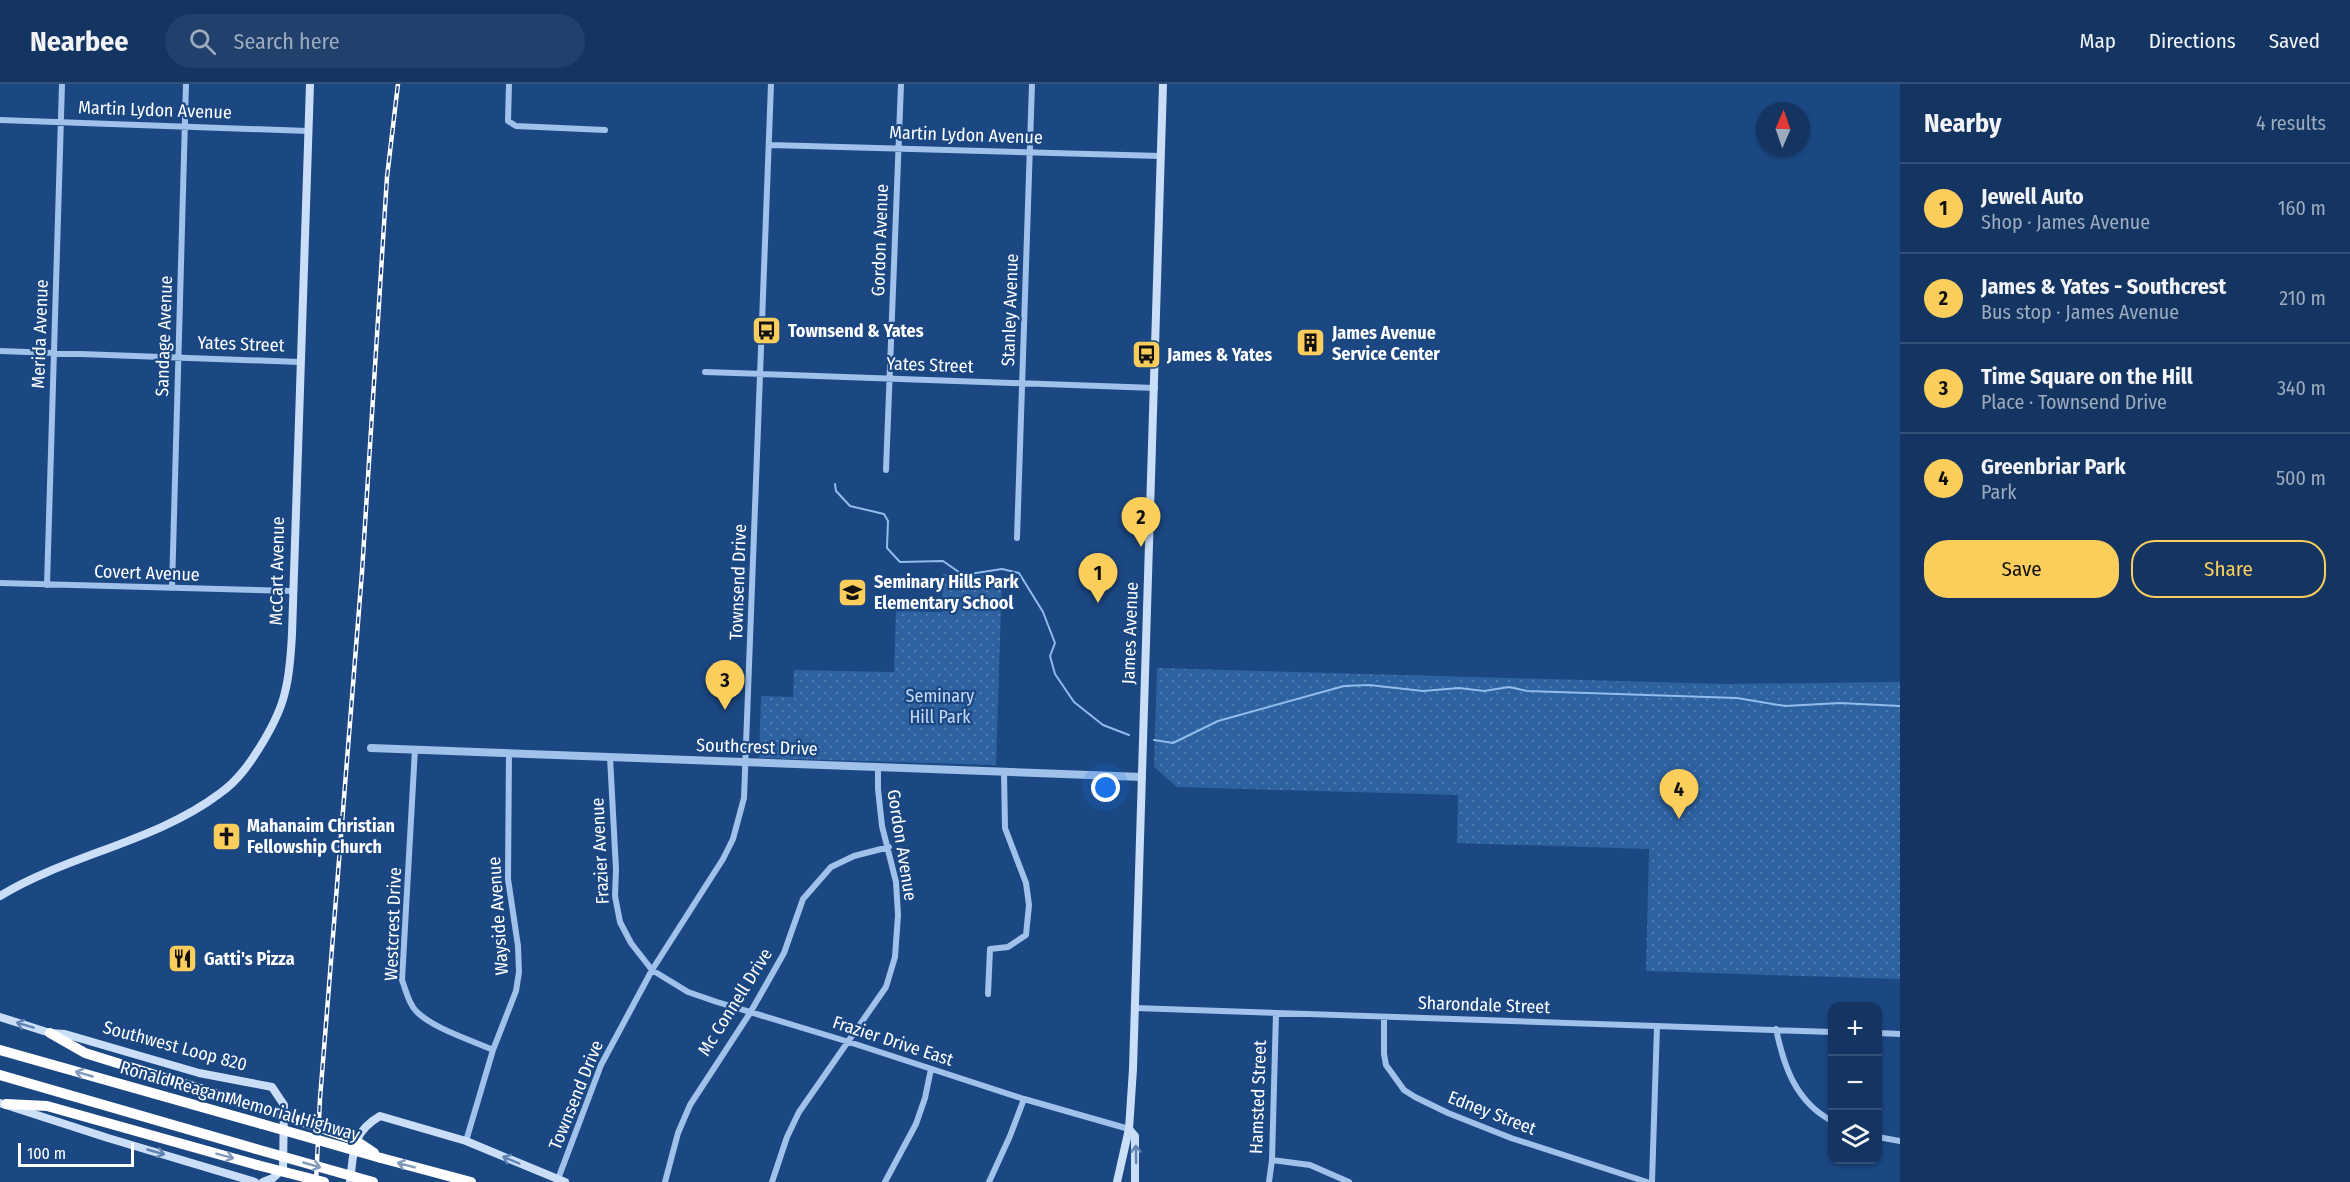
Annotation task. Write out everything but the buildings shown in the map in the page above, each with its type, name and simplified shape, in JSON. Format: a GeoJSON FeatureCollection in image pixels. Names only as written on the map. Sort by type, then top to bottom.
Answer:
{"type":"FeatureCollection","features":[{"type":"Feature","properties":{"kind":"highway"},"geometry":{"type":"LineString","coordinates":[[50,1033],[85,1053],[353,1138],[381,1158]]}},
{"type":"Feature","properties":{"kind":"highway","name":"Ronald Reagan Memorial Highway"},"geometry":{"type":"LineString","coordinates":[[0,1050],[471,1182]]}},
{"type":"Feature","properties":{"kind":"highway"},"geometry":{"type":"LineString","coordinates":[[0,1075],[373,1182]]}},
{"type":"Feature","properties":{"kind":"highway"},"geometry":{"type":"LineString","coordinates":[[2,1104],[47,1106],[324,1182]]}},
{"type":"Feature","properties":{"kind":"main road","name":"McCart Avenue"},"geometry":{"type":"LineString","coordinates":[[0,896],[38,875],[180,818],[204,805],[235,781],[252,760],[268,734],[285,693],[291,655],[310,84]]}},
{"type":"Feature","properties":{"kind":"main road","name":"James Avenue"},"geometry":{"type":"LineString","coordinates":[[1117,1182],[1129,1129],[1135,1008],[1163,84]]}},
{"type":"Feature","properties":{"kind":"main road","name":"Southwest Loop 820"},"geometry":{"type":"LineString","coordinates":[[0,1017],[50,1033],[65,1034],[199,1073],[272,1087],[284,1105],[283,1168],[273,1178],[264,1182]]}},
{"type":"Feature","properties":{"kind":"main road"},"geometry":{"type":"LineString","coordinates":[[2,1104],[255,1182]]}},
{"type":"Feature","properties":{"kind":"main road"},"geometry":{"type":"LineString","coordinates":[[350,1182],[360,1131],[380,1116],[466,1141],[562,1181]]}},
{"type":"Feature","properties":{"kind":"main road"},"geometry":{"type":"LineString","coordinates":[[1129,1129],[1135,1136],[1135,1182]]}},
{"type":"Feature","properties":{"kind":"street","name":"Merida Avenue"},"geometry":{"type":"LineString","coordinates":[[47,585],[62,84]]}},
{"type":"Feature","properties":{"kind":"street","name":"Sandage Avenue"},"geometry":{"type":"LineString","coordinates":[[172,588],[186,84]]}},
{"type":"Feature","properties":{"kind":"street"},"geometry":{"type":"LineString","coordinates":[[509,84],[508,121],[516,126],[605,130]]}},
{"type":"Feature","properties":{"kind":"street","name":"Townsend Drive"},"geometry":{"type":"LineString","coordinates":[[562,1181],[601,1065],[652,970],[723,859],[733,839],[744,798],[771,84]]}},
{"type":"Feature","properties":{"kind":"street","name":"Gordon Avenue"},"geometry":{"type":"LineString","coordinates":[[886,470],[901,84]]}},
{"type":"Feature","properties":{"kind":"street","name":"Stanley Avenue"},"geometry":{"type":"LineString","coordinates":[[1017,538],[1032,84]]}},
{"type":"Feature","properties":{"kind":"street","name":"Martin Lydon Avenue"},"geometry":{"type":"LineString","coordinates":[[0,120],[308,131]]}},
{"type":"Feature","properties":{"kind":"street","name":"Martin Lydon Avenue"},"geometry":{"type":"LineString","coordinates":[[770,145],[1161,156]]}},
{"type":"Feature","properties":{"kind":"street","name":"Yates Street"},"geometry":{"type":"LineString","coordinates":[[0,351],[300,362]]}},
{"type":"Feature","properties":{"kind":"street","name":"Yates Street"},"geometry":{"type":"LineString","coordinates":[[705,372],[1155,388]]}},
{"type":"Feature","properties":{"kind":"street","name":"Covert Avenue"},"geometry":{"type":"LineString","coordinates":[[0,583],[293,591]]}},
{"type":"Feature","properties":{"kind":"street","name":"Southcrest Drive"},"geometry":{"type":"LineString","coordinates":[[371,748],[1142,777]]}},
{"type":"Feature","properties":{"kind":"street","name":"Westcrest Drive"},"geometry":{"type":"LineString","coordinates":[[415,749],[402,980],[414,1010],[426,1020],[493,1050]]}},
{"type":"Feature","properties":{"kind":"street","name":"Wayside Avenue"},"geometry":{"type":"LineString","coordinates":[[466,1141],[493,1050],[516,991],[519,972],[518,946],[508,879],[509,753]]}},
{"type":"Feature","properties":{"kind":"street","name":"Frazier Avenue"},"geometry":{"type":"LineString","coordinates":[[610,757],[616,869],[615,896],[620,922],[631,943],[652,970]]}},
{"type":"Feature","properties":{"kind":"street","name":"Gordon Avenue"},"geometry":{"type":"LineString","coordinates":[[772,1182],[787,1137],[800,1112],[886,987],[895,957],[898,915],[896,882],[882,826],[878,767]]}},
{"type":"Feature","properties":{"kind":"street"},"geometry":{"type":"LineString","coordinates":[[988,994],[990,948],[1008,947],[1026,935],[1029,905],[1026,882],[1005,828],[1004,772]]}},
{"type":"Feature","properties":{"kind":"street","name":"Mc Connell Drive"},"geometry":{"type":"LineString","coordinates":[[665,1182],[678,1133],[690,1105],[750,1012],[784,953],[803,899],[831,867],[854,856],[889,847]]}},
{"type":"Feature","properties":{"kind":"street","name":"Frazier Drive East"},"geometry":{"type":"LineString","coordinates":[[652,970],[688,992],[1024,1099],[1129,1129]]}},
{"type":"Feature","properties":{"kind":"street","name":"Sharondale Street"},"geometry":{"type":"LineString","coordinates":[[1135,1008],[1828,1032]]}},
{"type":"Feature","properties":{"kind":"street","name":"Hamsted Street"},"geometry":{"type":"LineString","coordinates":[[1269,1182],[1272,1160],[1276,1013]]}},
{"type":"Feature","properties":{"kind":"street","name":"Edney Street"},"geometry":{"type":"LineString","coordinates":[[1384,1017],[1386,1065],[1404,1090],[1415,1097],[1511,1138],[1647,1182]]}},
{"type":"Feature","properties":{"kind":"street"},"geometry":{"type":"LineString","coordinates":[[1652,1182],[1657,1026]]}},
{"type":"Feature","properties":{"kind":"street"},"geometry":{"type":"LineString","coordinates":[[1776,1029],[1782,1057],[1795,1086],[1810,1106],[1828,1118]]}},
{"type":"Feature","properties":{"kind":"street"},"geometry":{"type":"LineString","coordinates":[[1882,1033],[1900,1034]]}},
{"type":"Feature","properties":{"kind":"street"},"geometry":{"type":"LineString","coordinates":[[885,1182],[916,1124],[925,1098],[931,1069]]}},
{"type":"Feature","properties":{"kind":"street"},"geometry":{"type":"LineString","coordinates":[[989,1182],[1024,1099]]}},
{"type":"Feature","properties":{"kind":"street"},"geometry":{"type":"LineString","coordinates":[[1882,1138],[1900,1142]]}},
{"type":"Feature","properties":{"kind":"street"},"geometry":{"type":"LineString","coordinates":[[1272,1160],[1310,1165],[1349,1182]]}},
{"type":"Feature","properties":{"kind":"green space","name":"Seminary Hill Park"},"geometry":{"type":"Polygon","coordinates":[[[943,574],[1002,576],[996,765],[759,758],[761,696],[793,697],[794,670],[894,672],[896,611],[942,612],[943,574]]]}},
{"type":"Feature","properties":{"kind":"green space"},"geometry":{"type":"Polygon","coordinates":[[[1157,668],[1724,684],[1900,682],[1900,979],[1646,971],[1649,849],[1457,843],[1458,795],[1177,787],[1154,767],[1157,668]]]}},
{"type":"Feature","properties":{"kind":"waterway"},"geometry":{"type":"LineString","coordinates":[[835,484],[836,491],[850,506],[884,514],[888,521],[887,548],[900,562],[943,561],[963,575],[1002,569],[1019,573],[1043,612],[1055,643],[1050,656],[1055,674],[1074,702],[1103,725],[1129,735]]}},
{"type":"Feature","properties":{"kind":"waterway"},"geometry":{"type":"LineString","coordinates":[[1154,740],[1173,743],[1218,721],[1344,686],[1369,685],[1423,691],[1459,688],[1484,691],[1509,687],[1527,691],[1737,698],[1785,706],[1840,703],[1900,706]]}},
{"type":"Feature","properties":{"kind":"railway"},"geometry":{"type":"LineString","coordinates":[[316,1182],[320,1099],[362,572],[387,177],[398,84]]}},
{"type":"Feature","properties":{"kind":"place","name":"Townsend & Yates"},"geometry":{"type":"Point","coordinates":[767,331]}},
{"type":"Feature","properties":{"kind":"place","name":"James Avenue Service Center"},"geometry":{"type":"Point","coordinates":[1311,343]}},
{"type":"Feature","properties":{"kind":"place","name":"James & Yates"},"geometry":{"type":"Point","coordinates":[1146,355]}},
{"type":"Feature","properties":{"kind":"place","name":"James & Yates - Southcrest"},"geometry":{"type":"Point","coordinates":[1141,547]}},
{"type":"Feature","properties":{"kind":"place","name":"Seminary Hills Park Elementary School"},"geometry":{"type":"Point","coordinates":[853,592]}},
{"type":"Feature","properties":{"kind":"place","name":"Jewell Auto"},"geometry":{"type":"Point","coordinates":[1098,603]}},
{"type":"Feature","properties":{"kind":"place","name":"Time Square on the Hill"},"geometry":{"type":"Point","coordinates":[725,710]}},
{"type":"Feature","properties":{"kind":"place","name":"Greenbriar Park"},"geometry":{"type":"Point","coordinates":[1679,819]}},
{"type":"Feature","properties":{"kind":"place","name":"Mahanaim Christian Fellowship Church"},"geometry":{"type":"Point","coordinates":[226,836]}},
{"type":"Feature","properties":{"kind":"place","name":"Gatti's Pizza"},"geometry":{"type":"Point","coordinates":[183,959]}}]}
